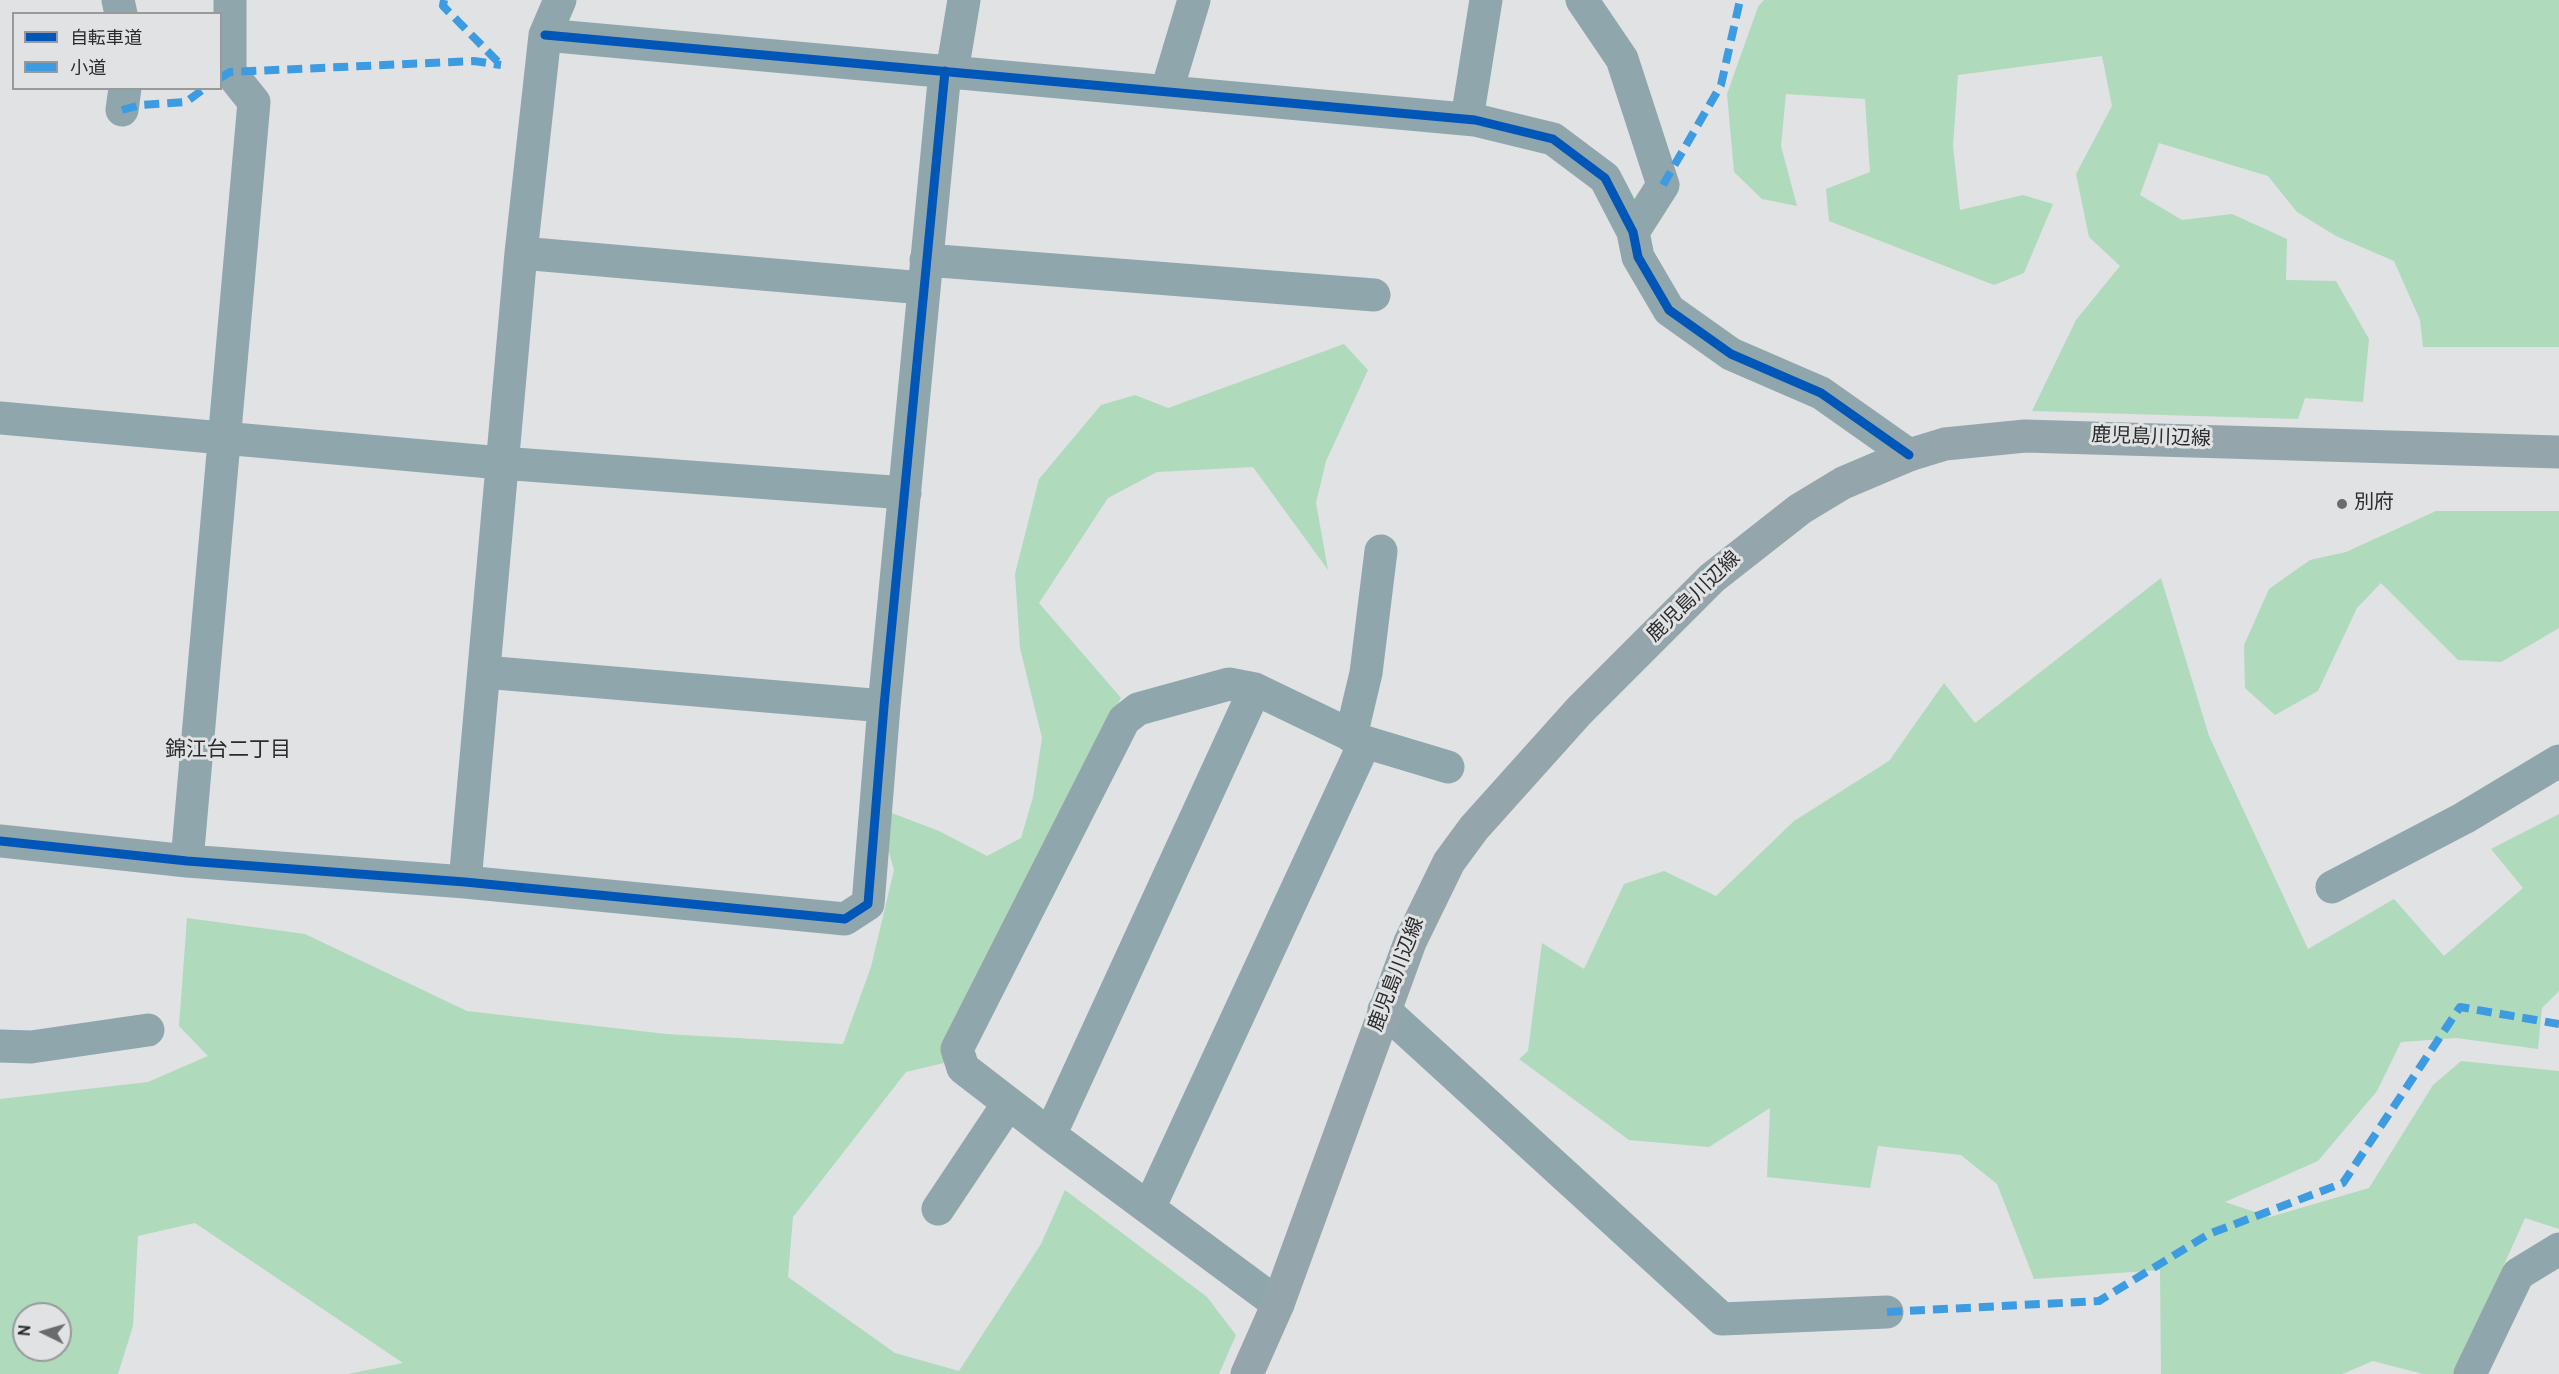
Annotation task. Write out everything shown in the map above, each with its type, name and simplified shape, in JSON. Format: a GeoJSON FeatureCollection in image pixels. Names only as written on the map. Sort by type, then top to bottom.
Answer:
{"type":"FeatureCollection","features":[{"type":"Feature","properties":{"kind":"main road","name":"鹿児島川辺線"},"geometry":{"type":"LineString","coordinates":[[1247,1374],[1278,1304],[1384,1010],[1423,909],[1449,861],[1474,828],[1579,711],[1712,578],[1750,546],[1822,494],[1864,473],[1945,444],[2025,435],[2559,452]]}},
{"type":"Feature","properties":{"kind":"street"},"geometry":{"type":"LineString","coordinates":[[187,861],[254,102],[230,72],[230,0]]}},
{"type":"Feature","properties":{"kind":"street"},"geometry":{"type":"LineString","coordinates":[[465,882],[521,253],[545,35],[561,0]]}},
{"type":"Feature","properties":{"kind":"street"},"geometry":{"type":"LineString","coordinates":[[0,841],[187,861],[465,882],[845,919],[868,904],[924,274],[949,71],[964,0]]}},
{"type":"Feature","properties":{"kind":"street"},"geometry":{"type":"LineString","coordinates":[[1167,90],[1194,0]]}},
{"type":"Feature","properties":{"kind":"street"},"geometry":{"type":"LineString","coordinates":[[1467,119],[1486,0]]}},
{"type":"Feature","properties":{"kind":"street"},"geometry":{"type":"LineString","coordinates":[[1582,0],[1622,59],[1662,185],[1633,232]]}},
{"type":"Feature","properties":{"kind":"street"},"geometry":{"type":"LineString","coordinates":[[545,35],[1467,119],[1553,139],[1605,178],[1633,232],[1638,257],[1669,310],[1731,354],[1821,393],[1909,455]]}},
{"type":"Feature","properties":{"kind":"street"},"geometry":{"type":"LineString","coordinates":[[521,253],[1374,295]]}},
{"type":"Feature","properties":{"kind":"street"},"geometry":{"type":"LineString","coordinates":[[0,418],[501,463],[905,493]]}},
{"type":"Feature","properties":{"kind":"street"},"geometry":{"type":"LineString","coordinates":[[1149,1208],[1358,739],[1381,551]]}},
{"type":"Feature","properties":{"kind":"street"},"geometry":{"type":"LineString","coordinates":[[484,672],[884,706]]}},
{"type":"Feature","properties":{"kind":"street"},"geometry":{"type":"LineString","coordinates":[[1278,1304],[1008,1104],[963,1068],[957,1049],[1124,720],[1137,709],[1229,684],[1255,689],[1358,739],[1448,767]]}},
{"type":"Feature","properties":{"kind":"street"},"geometry":{"type":"LineString","coordinates":[[1050,1135],[1255,689]]}},
{"type":"Feature","properties":{"kind":"street"},"geometry":{"type":"LineString","coordinates":[[2332,887],[2464,818],[2559,761]]}},
{"type":"Feature","properties":{"kind":"street"},"geometry":{"type":"LineString","coordinates":[[1384,1010],[1722,1319],[1887,1312]]}},
{"type":"Feature","properties":{"kind":"street"},"geometry":{"type":"LineString","coordinates":[[0,1046],[31,1047],[148,1030]]}},
{"type":"Feature","properties":{"kind":"street"},"geometry":{"type":"LineString","coordinates":[[938,1209],[1008,1104]]}},
{"type":"Feature","properties":{"kind":"street"},"geometry":{"type":"LineString","coordinates":[[2470,1374],[2518,1274],[2559,1249]]}},
{"type":"Feature","properties":{"kind":"green space"},"geometry":{"type":"Polygon","coordinates":[[[1764,0],[2559,0],[2559,347],[2423,347],[2420,320],[2394,261],[2336,236],[2297,212],[2268,176],[2159,143],[2140,195],[2182,220],[2232,214],[2287,239],[2286,280],[2336,281],[2369,339],[2363,402],[2305,398],[2298,419],[2032,411],[2076,320],[2120,266],[2089,237],[2076,174],[2112,106],[2102,56],[1958,75],[1953,146],[1960,210],[2023,195],[2053,204],[2024,273],[1994,285],[1829,221],[1826,189],[1870,172],[1865,99],[1786,94],[1781,146],[1797,206],[1762,199],[1734,172],[1727,94],[1758,7],[1764,0]]]}},
{"type":"Feature","properties":{"kind":"green space"},"geometry":{"type":"Polygon","coordinates":[[[1344,344],[1368,370],[1326,461],[1316,503],[1328,570],[1253,467],[1157,472],[1108,498],[1039,603],[1121,698],[1038,853],[948,1062],[906,1072],[793,1217],[788,1277],[895,1353],[959,1371],[1041,1244],[1065,1190],[1207,1297],[1236,1335],[1219,1374],[348,1374],[403,1363],[195,1223],[138,1236],[133,1326],[118,1374],[0,1374],[0,1099],[148,1082],[208,1056],[179,1026],[187,918],[305,934],[467,1011],[666,1034],[843,1044],[871,967],[894,870],[876,807],[939,831],[987,856],[1021,838],[1033,797],[1042,738],[1020,648],[1015,574],[1039,479],[1101,405],[1135,395],[1168,408],[1344,344]]]}},
{"type":"Feature","properties":{"kind":"green space"},"geometry":{"type":"Polygon","coordinates":[[[2436,511],[2559,511],[2559,628],[2501,662],[2458,660],[2381,583],[2357,608],[2318,691],[2275,715],[2245,688],[2244,645],[2269,589],[2310,560],[2346,552],[2436,511]]]}},
{"type":"Feature","properties":{"kind":"green space"},"geometry":{"type":"Polygon","coordinates":[[[2161,578],[2209,736],[2308,949],[2394,899],[2444,956],[2523,888],[2491,849],[2559,814],[2559,991],[2542,1008],[2538,1049],[2456,1038],[2401,1042],[2377,1091],[2318,1161],[2225,1202],[2270,1217],[2369,1188],[2433,1085],[2461,1061],[2559,1071],[2559,1229],[2525,1218],[2455,1374],[2423,1374],[2373,1361],[2342,1374],[2161,1374],[2160,1270],[2034,1279],[1997,1184],[1961,1155],[1878,1146],[1870,1188],[1767,1177],[1770,1108],[1709,1147],[1629,1140],[1519,1059],[1528,1051],[1542,943],[1584,969],[1624,884],[1664,871],[1716,896],[1794,821],[1889,761],[1944,683],[1975,723],[2161,578]]]}},
{"type":"Feature","properties":{"kind":"marked path"},"geometry":{"type":"LineString","coordinates":[[444,0],[443,6],[501,65]]}},
{"type":"Feature","properties":{"kind":"marked path"},"geometry":{"type":"LineString","coordinates":[[1663,185],[1721,85],[1740,0]]}},
{"type":"Feature","properties":{"kind":"marked path"},"geometry":{"type":"LineString","coordinates":[[222,77],[230,72],[474,61],[501,65]]}},
{"type":"Feature","properties":{"kind":"marked path"},"geometry":{"type":"LineString","coordinates":[[122,110],[140,105],[186,102],[202,90]]}},
{"type":"Feature","properties":{"kind":"marked path"},"geometry":{"type":"LineString","coordinates":[[1887,1312],[2099,1301],[2209,1234],[2343,1183],[2460,1007],[2559,1024]]}},
{"type":"Feature","properties":{"kind":"cycle path"},"geometry":{"type":"LineString","coordinates":[[545,35],[1475,120],[1553,139],[1605,178],[1633,232],[1638,257],[1669,310],[1731,354],[1821,393],[1909,455]]}},
{"type":"Feature","properties":{"kind":"cycle path"},"geometry":{"type":"LineString","coordinates":[[0,841],[187,861],[465,882],[845,919],[868,904],[884,706],[945,71]]}},
{"type":"Feature","properties":{"kind":"place","name":"別府"},"geometry":{"type":"Point","coordinates":[2342,504]}},
{"type":"Feature","properties":{"kind":"district","name":"錦江台二丁目"},"geometry":{"type":"Point","coordinates":[228,752]}}]}
